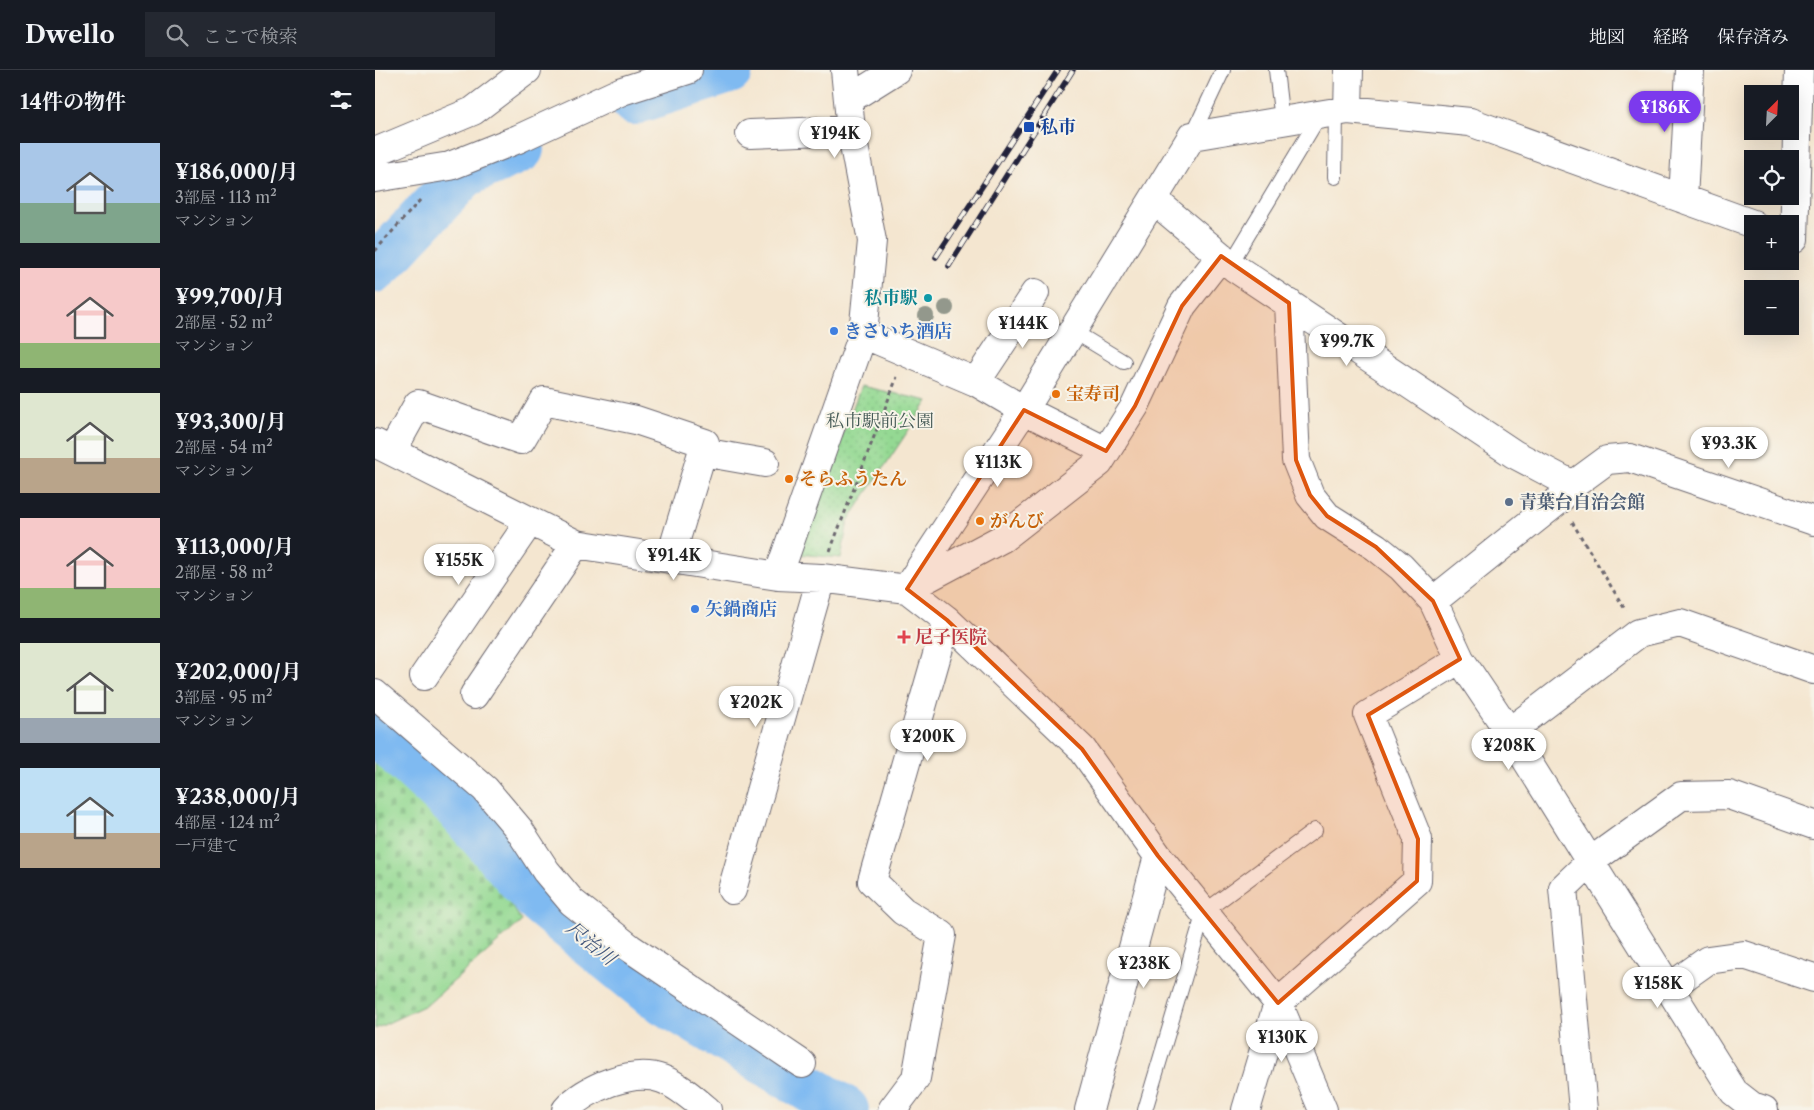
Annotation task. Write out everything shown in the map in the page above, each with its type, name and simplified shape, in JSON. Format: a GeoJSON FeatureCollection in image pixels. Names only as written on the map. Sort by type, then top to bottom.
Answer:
{"type":"FeatureCollection","features":[{"type":"Feature","properties":{"kind":"street"},"geometry":{"type":"LineString","coordinates":[[375,152],[473,111],[527,70]]}},
{"type":"Feature","properties":{"kind":"street"},"geometry":{"type":"LineString","coordinates":[[375,178],[450,166],[518,140],[622,91],[688,70]]}},
{"type":"Feature","properties":{"kind":"street"},"geometry":{"type":"LineString","coordinates":[[779,576],[863,334],[872,241],[851,130],[845,70]]}},
{"type":"Feature","properties":{"kind":"street"},"geometry":{"type":"LineString","coordinates":[[848,100],[896,70]]}},
{"type":"Feature","properties":{"kind":"street"},"geometry":{"type":"LineString","coordinates":[[1335,112],[1349,70]]}},
{"type":"Feature","properties":{"kind":"street"},"geometry":{"type":"LineString","coordinates":[[1683,199],[1690,70]]}},
{"type":"Feature","properties":{"kind":"street"},"geometry":{"type":"LineString","coordinates":[[1799,70],[1799,215]]}},
{"type":"Feature","properties":{"kind":"street"},"geometry":{"type":"LineString","coordinates":[[907,589],[1024,410],[1192,136],[1335,112],[1470,122],[1744,221]]}},
{"type":"Feature","properties":{"kind":"street"},"geometry":{"type":"LineString","coordinates":[[750,134],[851,130]]}},
{"type":"Feature","properties":{"kind":"street"},"geometry":{"type":"LineString","coordinates":[[1154,200],[1225,260],[1514,454],[1566,492]]}},
{"type":"Feature","properties":{"kind":"street"},"geometry":{"type":"LineString","coordinates":[[907,589],[1003,538],[1099,463],[1135,406],[1182,306],[1225,260]]}},
{"type":"Feature","properties":{"kind":"street"},"geometry":{"type":"LineString","coordinates":[[976,382],[1035,293]]}},
{"type":"Feature","properties":{"kind":"street"},"geometry":{"type":"LineString","coordinates":[[1289,304],[1296,460],[1310,494],[1327,516],[1376,547],[1401,567],[1433,601],[1460,659],[1591,861],[1734,1092],[1752,1106],[1763,1110]]}},
{"type":"Feature","properties":{"kind":"street"},"geometry":{"type":"LineString","coordinates":[[863,334],[976,382],[1024,410],[1106,451]]}},
{"type":"Feature","properties":{"kind":"street"},"geometry":{"type":"LineString","coordinates":[[670,559],[705,443],[636,420],[544,401],[521,440],[418,404],[381,450],[576,544],[670,559],[779,576],[821,578],[907,589],[947,620],[1082,749],[1158,856],[1278,1003],[1323,1110]]}},
{"type":"Feature","properties":{"kind":"street"},"geometry":{"type":"LineString","coordinates":[[702,452],[765,463]]}},
{"type":"Feature","properties":{"kind":"street"},"geometry":{"type":"LineString","coordinates":[[1433,601],[1607,460],[1630,458],[1814,521]]}},
{"type":"Feature","properties":{"kind":"street"},"geometry":{"type":"LineString","coordinates":[[424,676],[530,521]]}},
{"type":"Feature","properties":{"kind":"street"},"geometry":{"type":"LineString","coordinates":[[474,695],[576,544]]}},
{"type":"Feature","properties":{"kind":"street"},"geometry":{"type":"LineString","coordinates":[[732,890],[821,578]]}},
{"type":"Feature","properties":{"kind":"street"},"geometry":{"type":"LineString","coordinates":[[892,1110],[916,1078],[942,935],[903,911],[872,881],[947,620]]}},
{"type":"Feature","properties":{"kind":"street"},"geometry":{"type":"LineString","coordinates":[[1509,732],[1639,633],[1680,623],[1814,670]]}},
{"type":"Feature","properties":{"kind":"street"},"geometry":{"type":"LineString","coordinates":[[1246,1110],[1278,1003],[1417,881],[1418,839],[1368,715],[1460,659]]}},
{"type":"Feature","properties":{"kind":"street"},"geometry":{"type":"LineString","coordinates":[[375,694],[485,789],[518,828],[546,871],[572,902],[630,948],[802,1064]]}},
{"type":"Feature","properties":{"kind":"street"},"geometry":{"type":"LineString","coordinates":[[1583,1110],[1563,888],[1591,861],[1681,796],[1729,795],[1814,825]]}},
{"type":"Feature","properties":{"kind":"street"},"geometry":{"type":"LineString","coordinates":[[1089,1110],[1158,856]]}},
{"type":"Feature","properties":{"kind":"street"},"geometry":{"type":"LineString","coordinates":[[1670,987],[1708,960],[1744,955],[1814,978]]}},
{"type":"Feature","properties":{"kind":"street"},"geometry":{"type":"LineString","coordinates":[[566,1110],[599,1085],[631,1076],[661,1078],[707,1110]]}},
{"type":"Feature","properties":{"kind":"lane"},"geometry":{"type":"LineString","coordinates":[[1192,136],[1223,70]]}},
{"type":"Feature","properties":{"kind":"lane"},"geometry":{"type":"LineString","coordinates":[[1276,70],[1282,121]]}},
{"type":"Feature","properties":{"kind":"lane"},"geometry":{"type":"LineString","coordinates":[[1335,112],[1335,177]]}},
{"type":"Feature","properties":{"kind":"lane"},"geometry":{"type":"LineString","coordinates":[[1225,260],[1335,112]]}},
{"type":"Feature","properties":{"kind":"lane"},"geometry":{"type":"LineString","coordinates":[[1073,331],[1124,362]]}},
{"type":"Feature","properties":{"kind":"lane"},"geometry":{"type":"LineString","coordinates":[[1145,1110],[1204,912],[1315,830]]}},
{"type":"Feature","properties":{"kind":"path"},"geometry":{"type":"LineString","coordinates":[[375,250],[450,166]]}},
{"type":"Feature","properties":{"kind":"path"},"geometry":{"type":"LineString","coordinates":[[821,578],[906,353]]}},
{"type":"Feature","properties":{"kind":"path"},"geometry":{"type":"LineString","coordinates":[[1566,492],[1639,633]]}},
{"type":"Feature","properties":{"kind":"highlighted area"},"geometry":{"type":"Polygon","coordinates":[[[1221,256],[1289,303],[1296,460],[1310,495],[1327,516],[1376,547],[1433,601],[1460,659],[1368,715],[1418,839],[1417,881],[1278,1003],[1158,856],[1082,749],[947,620],[907,589],[1024,410],[1106,451],[1135,406],[1182,306],[1221,256]]]}},
{"type":"Feature","properties":{"kind":"green space","name":"私市駅前公園"},"geometry":{"type":"Polygon","coordinates":[[[861,386],[928,401],[848,521],[841,558],[798,554],[861,386]]]}},
{"type":"Feature","properties":{"kind":"green space"},"geometry":{"type":"Polygon","coordinates":[[[375,750],[459,825],[522,921],[428,1004],[375,1029],[375,750]]]}},
{"type":"Feature","properties":{"kind":"waterway"},"geometry":{"type":"LineString","coordinates":[[634,101],[729,70]]}},
{"type":"Feature","properties":{"kind":"waterway"},"geometry":{"type":"LineString","coordinates":[[375,269],[464,174],[520,149]]}},
{"type":"Feature","properties":{"kind":"waterway","name":"尺治川"},"geometry":{"type":"LineString","coordinates":[[375,731],[457,807],[540,902],[654,995],[845,1110]]}},
{"type":"Feature","properties":{"kind":"railway"},"geometry":{"type":"LineString","coordinates":[[936,257],[1058,70]]}},
{"type":"Feature","properties":{"kind":"railway"},"geometry":{"type":"LineString","coordinates":[[949,266],[1073,70]]}},
{"type":"Feature","properties":{"kind":"place","name":"私市"},"geometry":{"type":"Point","coordinates":[1029,127]}},
{"type":"Feature","properties":{"kind":"place","name":"私市駅"},"geometry":{"type":"Point","coordinates":[928,298]}},
{"type":"Feature","properties":{"kind":"place","name":"きさいち酒店"},"geometry":{"type":"Point","coordinates":[834,331]}},
{"type":"Feature","properties":{"kind":"place","name":"宝寿司"},"geometry":{"type":"Point","coordinates":[1056,394]}},
{"type":"Feature","properties":{"kind":"place","name":"そらふうたん"},"geometry":{"type":"Point","coordinates":[789,479]}},
{"type":"Feature","properties":{"kind":"place","name":"青葉台自治会館"},"geometry":{"type":"Point","coordinates":[1509,502]}},
{"type":"Feature","properties":{"kind":"place","name":"がんび"},"geometry":{"type":"Point","coordinates":[980,521]}},
{"type":"Feature","properties":{"kind":"place","name":"矢鍋商店"},"geometry":{"type":"Point","coordinates":[695,609]}},
{"type":"Feature","properties":{"kind":"place","name":"尼子医院"},"geometry":{"type":"Point","coordinates":[904,637]}}]}
